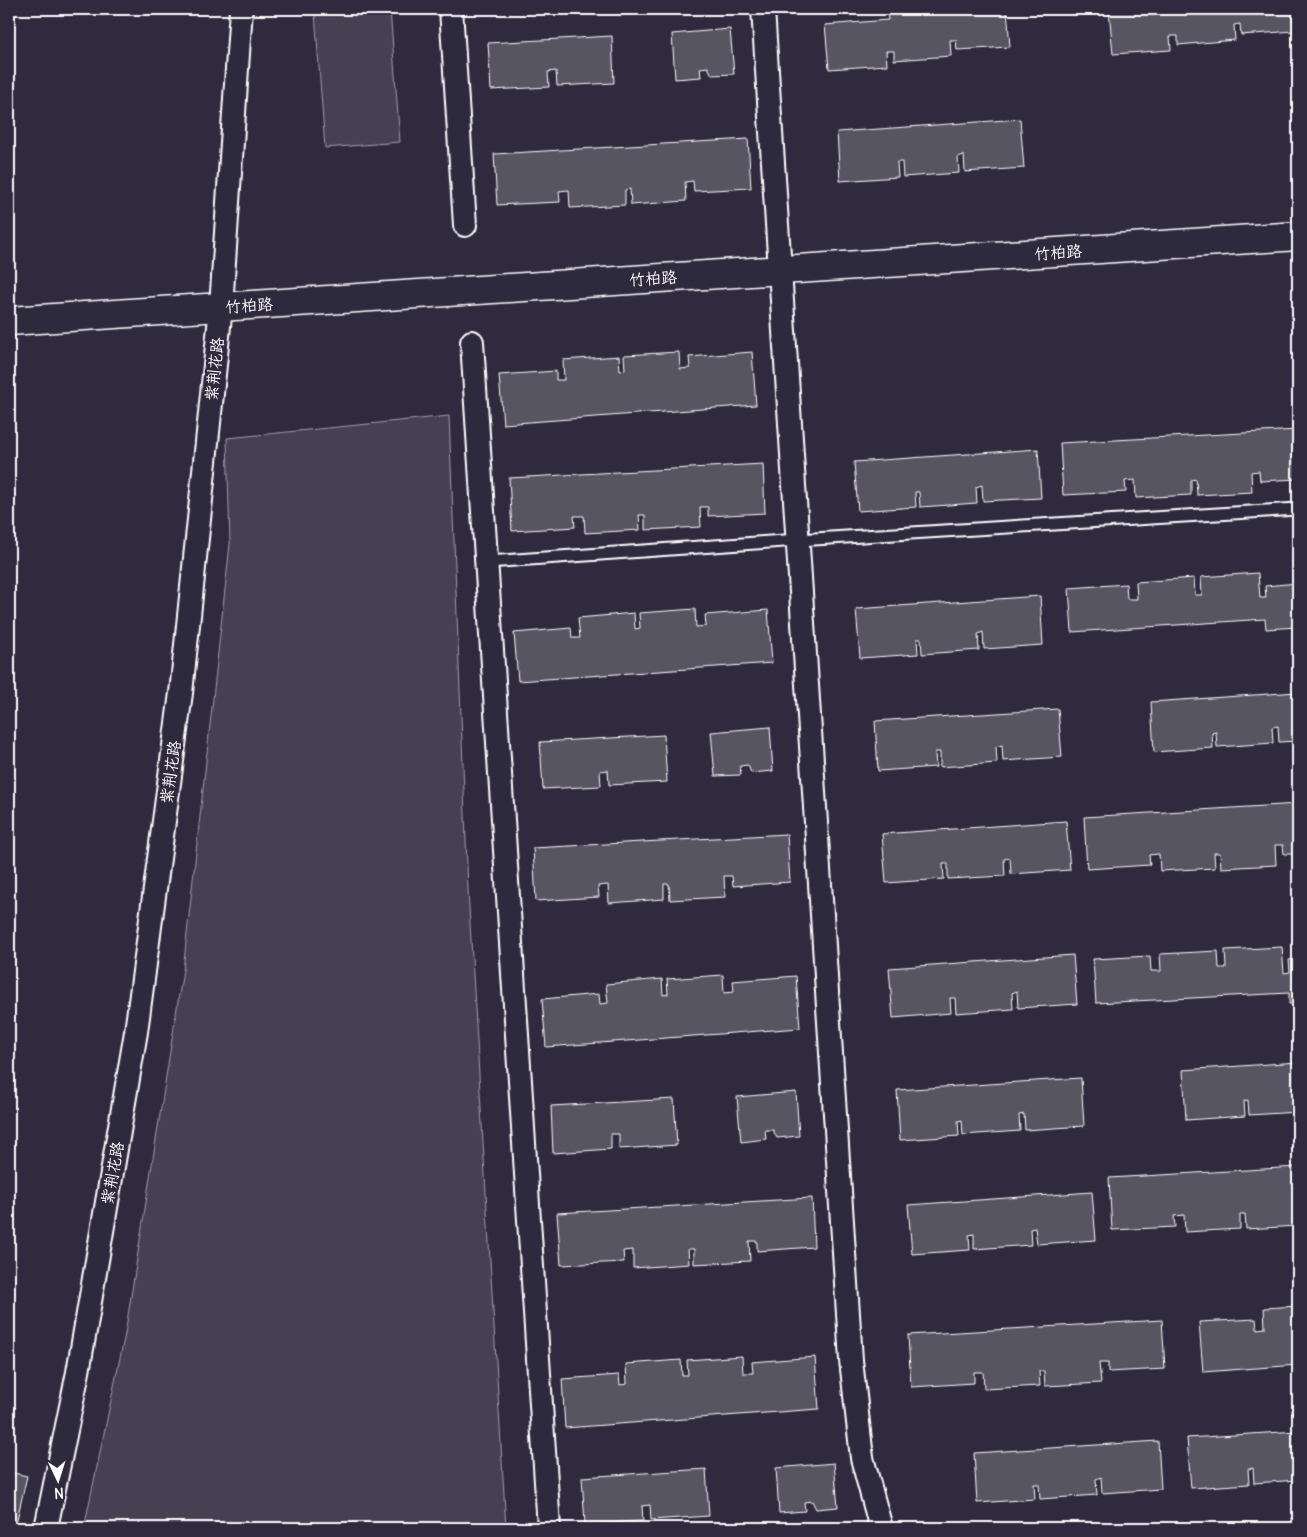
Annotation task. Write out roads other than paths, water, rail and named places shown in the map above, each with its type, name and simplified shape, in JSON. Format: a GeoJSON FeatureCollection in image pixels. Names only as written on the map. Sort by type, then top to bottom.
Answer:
{"type":"FeatureCollection","features":[{"type":"Feature","properties":{"kind":"street","name":"紫荆花路"},"geometry":{"type":"LineString","coordinates":[[46,1528],[78,1372],[136,1032],[181,694],[221,307],[241,9]]}},
{"type":"Feature","properties":{"kind":"street"},"geometry":{"type":"LineString","coordinates":[[451,9],[465,225]]}},
{"type":"Feature","properties":{"kind":"street"},"geometry":{"type":"LineString","coordinates":[[764,9],[850,1360],[862,1458],[881,1528]]}},
{"type":"Feature","properties":{"kind":"street","name":"竹柏路"},"geometry":{"type":"LineString","coordinates":[[9,321],[1298,236]]}},
{"type":"Feature","properties":{"kind":"street"},"geometry":{"type":"LineString","coordinates":[[472,342],[549,1528]]}},
{"type":"Feature","properties":{"kind":"lane"},"geometry":{"type":"LineString","coordinates":[[487,562],[798,540],[1298,509]]}}]}
